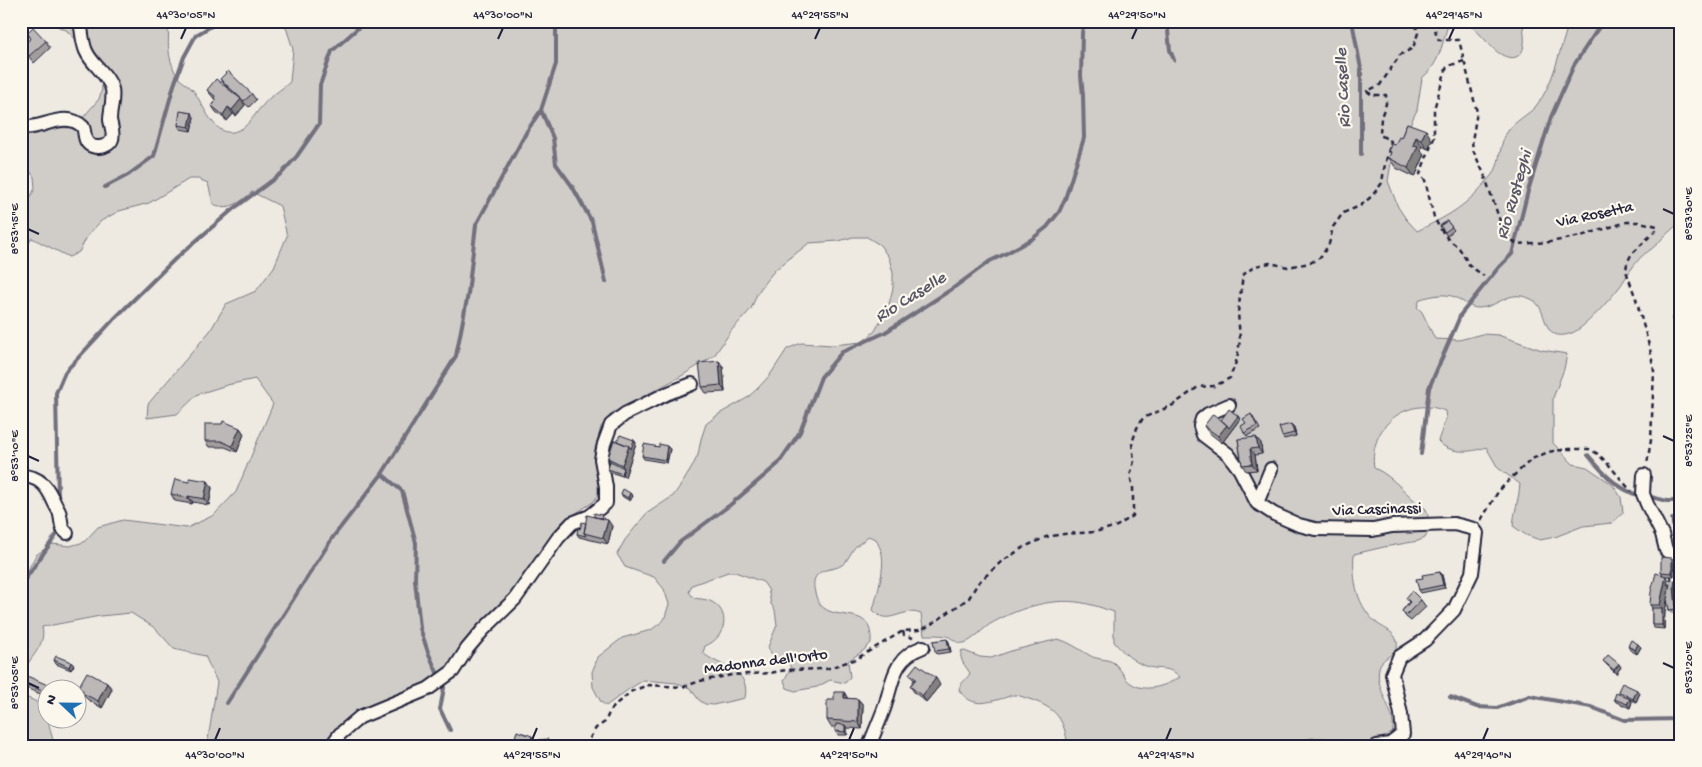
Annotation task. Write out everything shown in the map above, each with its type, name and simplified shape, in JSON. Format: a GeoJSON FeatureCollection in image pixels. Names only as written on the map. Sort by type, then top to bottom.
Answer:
{"type":"FeatureCollection","features":[{"type":"Feature","properties":{"kind":"street"},"geometry":{"type":"LineString","coordinates":[[21,127],[28,128],[50,121],[75,121],[83,127],[86,140],[90,145],[100,147],[109,144],[112,140],[110,118],[112,89],[106,77],[86,51],[80,21]]}},
{"type":"Feature","properties":{"kind":"street"},"geometry":{"type":"LineString","coordinates":[[331,746],[340,734],[360,717],[428,689],[453,671],[467,649],[483,630],[515,599],[558,538],[572,523],[590,516],[606,503],[606,488],[601,458],[611,425],[625,414],[692,384]]}},
{"type":"Feature","properties":{"kind":"street","name":"Via Cascinassi"},"geometry":{"type":"LineString","coordinates":[[1229,404],[1202,419],[1200,426],[1203,435],[1228,454],[1240,470],[1258,503],[1285,520],[1315,529],[1373,530],[1392,526],[1454,524],[1474,529]]}},
{"type":"Feature","properties":{"kind":"street"},"geometry":{"type":"LineString","coordinates":[[1258,503],[1271,469]]}},
{"type":"Feature","properties":{"kind":"street"},"geometry":{"type":"LineString","coordinates":[[1644,475],[1643,494],[1662,534],[1666,550],[1676,559],[1681,600]]}},
{"type":"Feature","properties":{"kind":"street"},"geometry":{"type":"LineString","coordinates":[[21,476],[38,479],[48,489],[60,515],[62,528],[67,533]]}},
{"type":"Feature","properties":{"kind":"street"},"geometry":{"type":"LineString","coordinates":[[1377,746],[1390,744],[1403,734],[1392,674],[1399,657],[1425,640],[1454,610],[1472,573],[1477,533],[1474,529]]}},
{"type":"Feature","properties":{"kind":"street"},"geometry":{"type":"LineString","coordinates":[[869,746],[895,673],[911,651],[923,647]]}},
{"type":"Feature","properties":{"kind":"path","name":"Madonna dell'Orto"},"geometry":{"type":"LineString","coordinates":[[585,746],[596,728],[605,722],[608,713],[632,691],[648,685],[683,687],[700,681],[732,675],[770,673],[786,670],[826,669],[856,659],[903,631],[919,630],[929,626],[969,598],[978,583],[1001,562],[1024,547],[1046,537],[1094,532],[1117,526],[1133,516],[1133,487],[1130,476],[1134,461],[1132,443],[1137,428],[1143,418],[1173,406],[1198,387],[1216,386],[1230,378],[1237,359],[1240,340],[1238,312],[1243,275],[1255,266],[1270,263],[1288,267],[1310,263],[1321,257],[1329,244],[1333,227],[1343,213],[1360,206],[1372,196],[1382,183],[1392,142],[1380,135],[1381,117],[1386,104],[1386,95],[1372,95],[1367,91],[1380,85],[1400,55],[1414,48],[1418,33],[1414,21]]}},
{"type":"Feature","properties":{"kind":"path","name":"Via Rosetta"},"geometry":{"type":"LineString","coordinates":[[1433,21],[1439,40],[1459,40],[1477,112],[1472,141],[1473,150],[1484,174],[1500,221],[1509,238],[1517,244],[1550,242],[1580,236],[1628,222],[1640,222],[1656,226],[1656,230],[1631,255],[1626,271],[1636,299],[1654,371],[1651,440],[1644,475]]}},
{"type":"Feature","properties":{"kind":"path"},"geometry":{"type":"LineString","coordinates":[[1464,61],[1448,66],[1446,69],[1434,108],[1434,138],[1420,174],[1425,180],[1434,216],[1439,227],[1447,238],[1459,248],[1470,266],[1484,276]]}},
{"type":"Feature","properties":{"kind":"path"},"geometry":{"type":"LineString","coordinates":[[1474,529],[1498,492],[1510,479],[1532,459],[1548,452],[1568,449],[1589,449],[1598,454],[1634,493]]}},
{"type":"Feature","properties":{"kind":"shaded area"},"geometry":{"type":"Polygon","coordinates":[[[53,21],[165,21],[168,33],[168,47],[176,74],[192,89],[216,126],[223,131],[230,132],[243,128],[272,96],[290,82],[293,49],[284,21],[1523,21],[1524,45],[1520,55],[1512,58],[1499,53],[1470,26],[1460,25],[1447,28],[1436,62],[1422,78],[1417,110],[1391,163],[1388,181],[1398,207],[1417,231],[1446,216],[1470,199],[1495,171],[1503,141],[1508,131],[1536,106],[1548,87],[1570,21],[1681,21],[1681,222],[1641,257],[1605,304],[1591,319],[1572,333],[1554,334],[1546,324],[1537,303],[1523,296],[1510,297],[1485,307],[1477,308],[1452,296],[1438,295],[1420,299],[1417,307],[1422,312],[1435,339],[1459,340],[1482,334],[1498,335],[1542,350],[1567,354],[1564,369],[1553,398],[1553,443],[1573,464],[1587,467],[1612,484],[1621,497],[1623,513],[1612,523],[1583,526],[1555,537],[1540,540],[1526,535],[1513,526],[1520,484],[1498,468],[1486,447],[1460,451],[1448,448],[1438,441],[1446,418],[1445,411],[1431,407],[1417,407],[1404,411],[1393,418],[1377,440],[1374,453],[1374,468],[1395,482],[1426,509],[1428,532],[1425,538],[1418,541],[1354,554],[1355,583],[1365,610],[1378,624],[1392,633],[1397,642],[1396,650],[1380,664],[1379,668],[1379,682],[1392,716],[1393,725],[1391,738],[1382,742],[1363,743],[1314,738],[1289,746],[1068,746],[1064,728],[1057,715],[1038,702],[1015,695],[979,703],[969,700],[964,696],[959,690],[970,673],[961,659],[962,650],[980,657],[991,658],[1058,639],[1092,657],[1114,663],[1126,679],[1139,687],[1153,688],[1167,684],[1180,677],[1172,671],[1141,664],[1128,656],[1114,642],[1114,612],[1088,604],[1063,601],[1026,608],[992,623],[971,640],[964,643],[957,642],[947,636],[924,635],[921,614],[914,612],[890,617],[879,615],[873,610],[882,574],[883,560],[876,539],[868,536],[856,546],[844,563],[839,567],[820,572],[814,582],[815,593],[820,604],[828,610],[857,617],[865,621],[870,629],[871,643],[848,661],[850,677],[845,683],[830,680],[817,687],[795,691],[787,688],[784,681],[791,667],[786,661],[771,654],[768,647],[777,625],[775,610],[771,604],[768,589],[763,582],[735,572],[728,572],[692,585],[689,592],[694,598],[704,599],[717,605],[721,611],[724,618],[722,631],[718,637],[705,646],[703,653],[739,675],[746,688],[745,698],[713,705],[705,704],[699,700],[690,688],[676,683],[644,680],[606,706],[601,702],[593,687],[592,672],[598,657],[622,638],[651,630],[664,620],[669,604],[664,589],[654,577],[625,567],[617,554],[625,540],[646,514],[673,496],[683,482],[698,455],[706,424],[747,398],[758,388],[770,375],[787,349],[801,343],[832,345],[862,342],[875,331],[889,304],[893,288],[893,273],[889,258],[880,245],[867,237],[809,243],[775,270],[757,294],[751,309],[731,331],[714,356],[678,378],[612,413],[601,427],[594,452],[598,473],[598,496],[593,502],[561,523],[519,584],[444,670],[427,682],[361,710],[336,731],[340,746],[207,746],[217,682],[205,656],[174,649],[155,628],[131,613],[100,616],[42,627],[42,640],[21,675],[21,583],[36,555],[52,544],[70,546],[84,542],[98,527],[123,520],[187,528],[214,515],[236,492],[273,404],[255,379],[198,394],[177,414],[147,418],[148,404],[210,331],[226,304],[256,291],[274,267],[287,236],[280,206],[252,192],[234,205],[219,206],[213,204],[208,183],[198,179],[189,179],[149,203],[119,211],[101,221],[88,235],[79,252],[69,257],[32,238],[21,256],[21,218],[35,188],[34,177],[21,157],[21,124],[31,127],[74,128],[99,99],[102,89],[97,59],[66,30],[57,26],[53,21]]]}},
{"type":"Feature","properties":{"kind":"shaded area"},"geometry":{"type":"Polygon","coordinates":[[[21,693],[24,697],[38,704],[38,730],[50,730],[56,746],[21,746],[21,693]]]}},
{"type":"Feature","properties":{"kind":"building"},"geometry":{"type":"Polygon","coordinates":[[[33,27],[46,41],[29,56],[21,47],[31,38],[27,33],[33,27]]]}},
{"type":"Feature","properties":{"kind":"building"},"geometry":{"type":"Polygon","coordinates":[[[228,71],[252,94],[244,101],[220,79],[228,71]]]}},
{"type":"Feature","properties":{"kind":"building"},"geometry":{"type":"Polygon","coordinates":[[[216,79],[241,99],[232,110],[228,107],[223,115],[212,106],[216,101],[215,96],[207,90],[216,79]]]}},
{"type":"Feature","properties":{"kind":"building"},"geometry":{"type":"Polygon","coordinates":[[[180,111],[192,113],[189,127],[178,125],[180,111]]]}},
{"type":"Feature","properties":{"kind":"building"},"geometry":{"type":"Polygon","coordinates":[[[1407,123],[1426,130],[1421,140],[1416,137],[1413,145],[1418,146],[1408,168],[1389,158],[1391,144],[1395,145],[1399,137],[1401,138],[1407,123]]]}},
{"type":"Feature","properties":{"kind":"building"},"geometry":{"type":"Polygon","coordinates":[[[1447,221],[1452,227],[1445,232],[1440,226],[1447,221]]]}},
{"type":"Feature","properties":{"kind":"building"},"geometry":{"type":"Polygon","coordinates":[[[1679,317],[1681,326],[1673,326],[1672,318],[1679,317]]]}},
{"type":"Feature","properties":{"kind":"building"},"geometry":{"type":"Polygon","coordinates":[[[719,361],[721,385],[702,387],[699,363],[719,361]]]}},
{"type":"Feature","properties":{"kind":"building"},"geometry":{"type":"Polygon","coordinates":[[[1229,409],[1238,416],[1229,428],[1221,420],[1229,409]]]}},
{"type":"Feature","properties":{"kind":"building"},"geometry":{"type":"Polygon","coordinates":[[[1213,414],[1227,425],[1218,436],[1204,426],[1213,414]]]}},
{"type":"Feature","properties":{"kind":"building"},"geometry":{"type":"Polygon","coordinates":[[[1251,414],[1257,426],[1244,433],[1241,426],[1246,423],[1243,419],[1251,414]]]}},
{"type":"Feature","properties":{"kind":"building"},"geometry":{"type":"Polygon","coordinates":[[[223,421],[240,428],[232,446],[221,441],[205,441],[205,424],[222,424],[223,421]]]}},
{"type":"Feature","properties":{"kind":"building"},"geometry":{"type":"Polygon","coordinates":[[[1291,424],[1294,433],[1282,436],[1279,427],[1291,424]]]}},
{"type":"Feature","properties":{"kind":"building"},"geometry":{"type":"Polygon","coordinates":[[[620,435],[634,440],[631,449],[629,446],[617,441],[620,435]]]}},
{"type":"Feature","properties":{"kind":"building"},"geometry":{"type":"Polygon","coordinates":[[[1256,437],[1258,448],[1250,449],[1252,464],[1242,465],[1238,439],[1256,437]]]}},
{"type":"Feature","properties":{"kind":"building"},"geometry":{"type":"Polygon","coordinates":[[[614,440],[629,446],[622,465],[608,458],[614,440]]]}},
{"type":"Feature","properties":{"kind":"building"},"geometry":{"type":"Polygon","coordinates":[[[644,444],[659,447],[659,444],[667,446],[665,460],[642,456],[644,444]]]}},
{"type":"Feature","properties":{"kind":"building"},"geometry":{"type":"Polygon","coordinates":[[[610,461],[624,468],[622,474],[608,469],[610,461]]]}},
{"type":"Feature","properties":{"kind":"building"},"geometry":{"type":"Polygon","coordinates":[[[190,478],[208,481],[204,499],[171,494],[175,479],[189,482],[190,478]]]}},
{"type":"Feature","properties":{"kind":"building"},"geometry":{"type":"Polygon","coordinates":[[[623,489],[630,493],[628,498],[621,494],[623,489]]]}},
{"type":"Feature","properties":{"kind":"building"},"geometry":{"type":"Polygon","coordinates":[[[594,513],[602,515],[601,518],[594,517],[594,513]]]}},
{"type":"Feature","properties":{"kind":"building"},"geometry":{"type":"Polygon","coordinates":[[[587,515],[608,520],[603,538],[584,533],[587,515]]]}},
{"type":"Feature","properties":{"kind":"building"},"geometry":{"type":"Polygon","coordinates":[[[1681,517],[1681,541],[1674,541],[1671,518],[1681,517]]]}},
{"type":"Feature","properties":{"kind":"building"},"geometry":{"type":"Polygon","coordinates":[[[582,522],[586,523],[584,533],[586,536],[577,534],[582,522]]]}},
{"type":"Feature","properties":{"kind":"building"},"geometry":{"type":"Polygon","coordinates":[[[1677,546],[1681,546],[1681,557],[1676,556],[1677,546]]]}},
{"type":"Feature","properties":{"kind":"building"},"geometry":{"type":"Polygon","coordinates":[[[1661,557],[1672,558],[1672,573],[1661,572],[1661,557]]]}},
{"type":"Feature","properties":{"kind":"building"},"geometry":{"type":"Polygon","coordinates":[[[1676,560],[1681,560],[1681,570],[1675,569],[1676,560]]]}},
{"type":"Feature","properties":{"kind":"building"},"geometry":{"type":"Polygon","coordinates":[[[1440,572],[1443,585],[1419,590],[1416,579],[1423,578],[1422,575],[1440,572]]]}},
{"type":"Feature","properties":{"kind":"building"},"geometry":{"type":"Polygon","coordinates":[[[1656,573],[1666,576],[1660,605],[1650,605],[1651,592],[1656,573]]]}},
{"type":"Feature","properties":{"kind":"building"},"geometry":{"type":"Polygon","coordinates":[[[1668,579],[1675,581],[1676,609],[1669,610],[1667,599],[1670,584],[1667,584],[1668,579]]]}},
{"type":"Feature","properties":{"kind":"building"},"geometry":{"type":"Polygon","coordinates":[[[1412,591],[1421,600],[1406,615],[1402,611],[1410,602],[1406,598],[1412,591]]]}},
{"type":"Feature","properties":{"kind":"building"},"geometry":{"type":"Polygon","coordinates":[[[1652,608],[1662,608],[1662,625],[1652,625],[1652,608]]]}},
{"type":"Feature","properties":{"kind":"building"},"geometry":{"type":"Polygon","coordinates":[[[947,639],[949,649],[935,651],[933,641],[947,639]]]}},
{"type":"Feature","properties":{"kind":"building"},"geometry":{"type":"Polygon","coordinates":[[[1631,640],[1638,644],[1635,650],[1628,646],[1631,640]]]}},
{"type":"Feature","properties":{"kind":"building"},"geometry":{"type":"Polygon","coordinates":[[[1608,655],[1619,664],[1614,670],[1603,661],[1608,655]]]}},
{"type":"Feature","properties":{"kind":"building"},"geometry":{"type":"Polygon","coordinates":[[[56,656],[71,662],[69,667],[54,660],[56,656]]]}},
{"type":"Feature","properties":{"kind":"building"},"geometry":{"type":"Polygon","coordinates":[[[917,664],[936,678],[922,696],[910,686],[916,679],[909,674],[917,664]]]}},
{"type":"Feature","properties":{"kind":"building"},"geometry":{"type":"Polygon","coordinates":[[[87,672],[107,683],[98,701],[88,696],[88,680],[82,680],[87,672]]]}},
{"type":"Feature","properties":{"kind":"building"},"geometry":{"type":"Polygon","coordinates":[[[27,676],[38,681],[38,689],[24,683],[27,676]]]}},
{"type":"Feature","properties":{"kind":"building"},"geometry":{"type":"Polygon","coordinates":[[[1622,683],[1637,690],[1633,699],[1618,691],[1622,683]]]}},
{"type":"Feature","properties":{"kind":"building"},"geometry":{"type":"Polygon","coordinates":[[[834,692],[844,692],[844,698],[858,699],[858,722],[827,720],[827,700],[834,700],[834,692]]]}},
{"type":"Feature","properties":{"kind":"building"},"geometry":{"type":"Polygon","coordinates":[[[1616,693],[1630,699],[1627,704],[1614,699],[1616,693]]]}},
{"type":"Feature","properties":{"kind":"building"},"geometry":{"type":"Polygon","coordinates":[[[836,724],[845,725],[845,732],[835,731],[836,724]]]}},
{"type":"Feature","properties":{"kind":"building"},"geometry":{"type":"Polygon","coordinates":[[[517,731],[532,736],[529,746],[512,746],[517,731]]]}},
{"type":"Feature","properties":{"kind":"building"},"geometry":{"type":"Polygon","coordinates":[[[548,739],[546,746],[539,746],[539,740],[548,739]]]}},
{"type":"Feature","properties":{"kind":"building"},"geometry":{"type":"Polygon","coordinates":[[[558,742],[558,745],[567,744],[567,746],[546,746],[546,743],[558,742]]]}},
{"type":"Feature","properties":{"kind":"waterway"},"geometry":{"type":"LineString","coordinates":[[105,187],[128,175],[154,156],[184,57],[196,35],[220,21]]}},
{"type":"Feature","properties":{"kind":"waterway"},"geometry":{"type":"LineString","coordinates":[[58,500],[56,393],[65,372],[114,319],[175,259],[232,210],[282,173],[297,156],[319,124],[320,85],[332,51],[366,21]]}},
{"type":"Feature","properties":{"kind":"waterway"},"geometry":{"type":"LineString","coordinates":[[227,703],[333,537],[382,474],[456,356],[468,294],[476,225],[527,131],[541,110],[556,64],[556,21]]}},
{"type":"Feature","properties":{"kind":"waterway","name":"Rio Caselle"},"geometry":{"type":"LineString","coordinates":[[664,561],[680,542],[730,505],[778,464],[800,432],[821,377],[842,352],[884,333],[952,289],[990,261],[1032,239],[1047,227],[1059,212],[1065,199],[1084,138],[1081,76],[1084,21]]}},
{"type":"Feature","properties":{"kind":"waterway","name":"Rio Caselle"},"geometry":{"type":"LineString","coordinates":[[1167,21],[1170,50],[1174,60]]}},
{"type":"Feature","properties":{"kind":"waterway","name":"Rio Caselle"},"geometry":{"type":"LineString","coordinates":[[1352,21],[1361,69],[1361,154]]}},
{"type":"Feature","properties":{"kind":"waterway","name":"Rio Rusteghi"},"geometry":{"type":"LineString","coordinates":[[1421,454],[1429,388],[1461,314],[1512,254],[1528,191],[1551,117],[1574,65],[1603,21]]}},
{"type":"Feature","properties":{"kind":"waterway"},"geometry":{"type":"LineString","coordinates":[[541,110],[553,138],[556,164],[572,186],[592,222],[606,282]]}},
{"type":"Feature","properties":{"kind":"waterway"},"geometry":{"type":"LineString","coordinates":[[1588,455],[1617,485],[1640,496]]}},
{"type":"Feature","properties":{"kind":"waterway"},"geometry":{"type":"LineString","coordinates":[[382,474],[402,491],[416,543],[415,580],[420,628],[444,688],[440,709],[450,730]]}},
{"type":"Feature","properties":{"kind":"waterway"},"geometry":{"type":"LineString","coordinates":[[1647,496],[1667,501],[1681,501]]}},
{"type":"Feature","properties":{"kind":"waterway"},"geometry":{"type":"LineString","coordinates":[[21,585],[57,534],[57,527]]}},
{"type":"Feature","properties":{"kind":"waterway"},"geometry":{"type":"LineString","coordinates":[[1450,697],[1477,707],[1497,708],[1530,696],[1591,707],[1624,720],[1681,719]]}}]}
